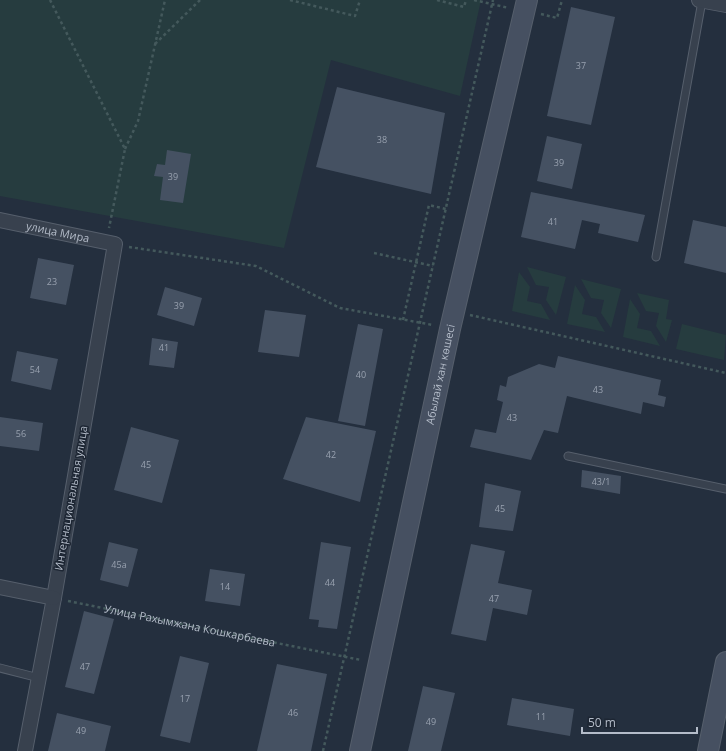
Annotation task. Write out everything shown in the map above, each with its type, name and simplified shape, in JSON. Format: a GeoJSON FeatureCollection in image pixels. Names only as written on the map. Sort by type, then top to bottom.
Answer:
{"type":"FeatureCollection","features":[{"type":"Feature","properties":{"kind":"street","name":"Абылай хан көшесі"},"geometry":{"type":"LineString","coordinates":[[360,751],[380,664],[452,320],[527,0]]}},
{"type":"Feature","properties":{"kind":"street"},"geometry":{"type":"LineString","coordinates":[[701,0],[726,5]]}},
{"type":"Feature","properties":{"kind":"street","name":"улица Мира"},"geometry":{"type":"LineString","coordinates":[[0,220],[110,244]]}},
{"type":"Feature","properties":{"kind":"street","name":"Интернациональная улица"},"geometry":{"type":"LineString","coordinates":[[25,751],[54,598],[110,244]]}},
{"type":"Feature","properties":{"kind":"street"},"geometry":{"type":"LineString","coordinates":[[0,587],[54,598]]}},
{"type":"Feature","properties":{"kind":"street"},"geometry":{"type":"LineString","coordinates":[[708,751],[726,662]]}},
{"type":"Feature","properties":{"kind":"lane"},"geometry":{"type":"LineString","coordinates":[[656,257],[701,0]]}},
{"type":"Feature","properties":{"kind":"lane"},"geometry":{"type":"LineString","coordinates":[[568,456],[726,489]]}},
{"type":"Feature","properties":{"kind":"lane"},"geometry":{"type":"LineString","coordinates":[[0,668],[39,678]]}},
{"type":"Feature","properties":{"kind":"path"},"geometry":{"type":"LineString","coordinates":[[50,0],[125,149]]}},
{"type":"Feature","properties":{"kind":"path"},"geometry":{"type":"LineString","coordinates":[[165,0],[138,121],[125,149],[110,244],[256,266],[340,308],[420,323],[452,320],[726,373]]}},
{"type":"Feature","properties":{"kind":"path"},"geometry":{"type":"LineString","coordinates":[[155,44],[200,0]]}},
{"type":"Feature","properties":{"kind":"path"},"geometry":{"type":"LineString","coordinates":[[290,0],[355,16],[360,0]]}},
{"type":"Feature","properties":{"kind":"path"},"geometry":{"type":"LineString","coordinates":[[437,0],[464,7],[466,0]]}},
{"type":"Feature","properties":{"kind":"path"},"geometry":{"type":"LineString","coordinates":[[323,751],[493,0]]}},
{"type":"Feature","properties":{"kind":"path"},"geometry":{"type":"LineString","coordinates":[[557,18],[562,0]]}},
{"type":"Feature","properties":{"kind":"path"},"geometry":{"type":"LineString","coordinates":[[403,320],[429,205],[446,209]]}},
{"type":"Feature","properties":{"kind":"path"},"geometry":{"type":"LineString","coordinates":[[374,253],[433,266]]}},
{"type":"Feature","properties":{"kind":"path","name":"Улица Рахымжана Кошкарбаева"},"geometry":{"type":"LineString","coordinates":[[54,598],[380,664]]}},
{"type":"Feature","properties":{"kind":"green space"},"geometry":{"type":"Polygon","coordinates":[[[0,0],[481,0],[460,96],[331,60],[284,248],[0,196],[0,0]]]}},
{"type":"Feature","properties":{"kind":"green space"},"geometry":{"type":"Polygon","coordinates":[[[527,267],[566,277],[556,315],[546,300],[549,287],[536,285],[527,267]]]}},
{"type":"Feature","properties":{"kind":"green space"},"geometry":{"type":"Polygon","coordinates":[[[519,272],[530,287],[527,301],[541,304],[550,320],[512,311],[519,272]]]}},
{"type":"Feature","properties":{"kind":"green space"},"geometry":{"type":"Polygon","coordinates":[[[581,279],[621,289],[611,328],[601,313],[604,300],[591,298],[581,279]]]}},
{"type":"Feature","properties":{"kind":"green space"},"geometry":{"type":"Polygon","coordinates":[[[575,285],[585,300],[582,314],[596,317],[605,332],[567,324],[575,285]]]}},
{"type":"Feature","properties":{"kind":"green space"},"geometry":{"type":"Polygon","coordinates":[[[637,293],[669,300],[666,319],[672,320],[666,342],[656,326],[659,313],[646,311],[637,293]]]}},
{"type":"Feature","properties":{"kind":"green space"},"geometry":{"type":"Polygon","coordinates":[[[630,299],[640,314],[637,328],[651,331],[660,346],[623,337],[630,299]]]}},
{"type":"Feature","properties":{"kind":"green space"},"geometry":{"type":"Polygon","coordinates":[[[682,324],[726,335],[724,360],[676,349],[682,324]]]}},
{"type":"Feature","properties":{"kind":"building"},"geometry":{"type":"Polygon","coordinates":[[[571,7],[615,17],[591,125],[547,116],[571,7]]]}},
{"type":"Feature","properties":{"kind":"building"},"geometry":{"type":"Polygon","coordinates":[[[337,87],[445,113],[431,194],[316,167],[337,87]]]}},
{"type":"Feature","properties":{"kind":"building"},"geometry":{"type":"Polygon","coordinates":[[[547,136],[582,144],[572,189],[537,181],[547,136]]]}},
{"type":"Feature","properties":{"kind":"building"},"geometry":{"type":"Polygon","coordinates":[[[167,150],[191,154],[183,203],[160,200],[163,177],[154,176],[157,164],[165,165],[167,150]]]}},
{"type":"Feature","properties":{"kind":"building"},"geometry":{"type":"Polygon","coordinates":[[[531,192],[645,215],[638,242],[598,233],[600,224],[582,220],[575,249],[521,237],[531,192]]]}},
{"type":"Feature","properties":{"kind":"building"},"geometry":{"type":"Polygon","coordinates":[[[693,220],[726,227],[726,273],[684,263],[693,220]]]}},
{"type":"Feature","properties":{"kind":"building"},"geometry":{"type":"Polygon","coordinates":[[[38,258],[74,265],[66,305],[30,298],[38,258]]]}},
{"type":"Feature","properties":{"kind":"building"},"geometry":{"type":"Polygon","coordinates":[[[165,287],[202,298],[194,326],[157,315],[165,287]]]}},
{"type":"Feature","properties":{"kind":"building"},"geometry":{"type":"Polygon","coordinates":[[[265,310],[306,315],[299,357],[258,352],[265,310]]]}},
{"type":"Feature","properties":{"kind":"building"},"geometry":{"type":"Polygon","coordinates":[[[358,324],[383,329],[365,426],[338,421],[358,324]]]}},
{"type":"Feature","properties":{"kind":"building"},"geometry":{"type":"Polygon","coordinates":[[[152,338],[178,342],[174,368],[149,365],[152,338]]]}},
{"type":"Feature","properties":{"kind":"building"},"geometry":{"type":"Polygon","coordinates":[[[17,351],[58,359],[51,390],[11,381],[17,351]]]}},
{"type":"Feature","properties":{"kind":"building"},"geometry":{"type":"Polygon","coordinates":[[[558,356],[661,380],[658,395],[666,397],[664,407],[643,402],[641,414],[567,396],[558,433],[544,430],[531,460],[470,447],[475,429],[496,433],[503,402],[497,400],[500,385],[506,387],[508,377],[539,364],[555,368],[558,356]]]}},
{"type":"Feature","properties":{"kind":"building"},"geometry":{"type":"Polygon","coordinates":[[[0,417],[43,423],[39,451],[0,446],[0,417]]]}},
{"type":"Feature","properties":{"kind":"building"},"geometry":{"type":"Polygon","coordinates":[[[306,417],[376,431],[360,502],[283,479],[306,417]]]}},
{"type":"Feature","properties":{"kind":"building"},"geometry":{"type":"Polygon","coordinates":[[[131,427],[179,440],[162,503],[114,490],[131,427]]]}},
{"type":"Feature","properties":{"kind":"building"},"geometry":{"type":"Polygon","coordinates":[[[582,470],[621,476],[620,494],[581,487],[582,470]]]}},
{"type":"Feature","properties":{"kind":"building"},"geometry":{"type":"Polygon","coordinates":[[[485,483],[521,491],[513,531],[479,527],[485,483]]]}},
{"type":"Feature","properties":{"kind":"building"},"geometry":{"type":"Polygon","coordinates":[[[109,542],[138,549],[128,587],[100,580],[109,542]]]}},
{"type":"Feature","properties":{"kind":"building"},"geometry":{"type":"Polygon","coordinates":[[[321,542],[351,547],[337,629],[318,627],[319,620],[309,619],[321,542]]]}},
{"type":"Feature","properties":{"kind":"building"},"geometry":{"type":"Polygon","coordinates":[[[471,544],[505,551],[498,583],[532,590],[527,615],[493,608],[486,641],[451,634],[471,544]]]}},
{"type":"Feature","properties":{"kind":"building"},"geometry":{"type":"Polygon","coordinates":[[[210,569],[245,574],[240,606],[205,601],[210,569]]]}},
{"type":"Feature","properties":{"kind":"building"},"geometry":{"type":"Polygon","coordinates":[[[84,611],[114,619],[94,694],[65,687],[84,611]]]}},
{"type":"Feature","properties":{"kind":"building"},"geometry":{"type":"Polygon","coordinates":[[[180,656],[209,663],[190,743],[160,736],[180,656]]]}},
{"type":"Feature","properties":{"kind":"building"},"geometry":{"type":"Polygon","coordinates":[[[277,664],[327,674],[311,751],[257,751],[277,664]]]}},
{"type":"Feature","properties":{"kind":"building"},"geometry":{"type":"Polygon","coordinates":[[[423,686],[455,693],[441,751],[408,751],[423,686]]]}},
{"type":"Feature","properties":{"kind":"building"},"geometry":{"type":"Polygon","coordinates":[[[512,698],[574,709],[570,736],[507,725],[512,698]]]}},
{"type":"Feature","properties":{"kind":"building"},"geometry":{"type":"Polygon","coordinates":[[[57,713],[111,726],[105,751],[48,751],[57,713]]]}}]}
